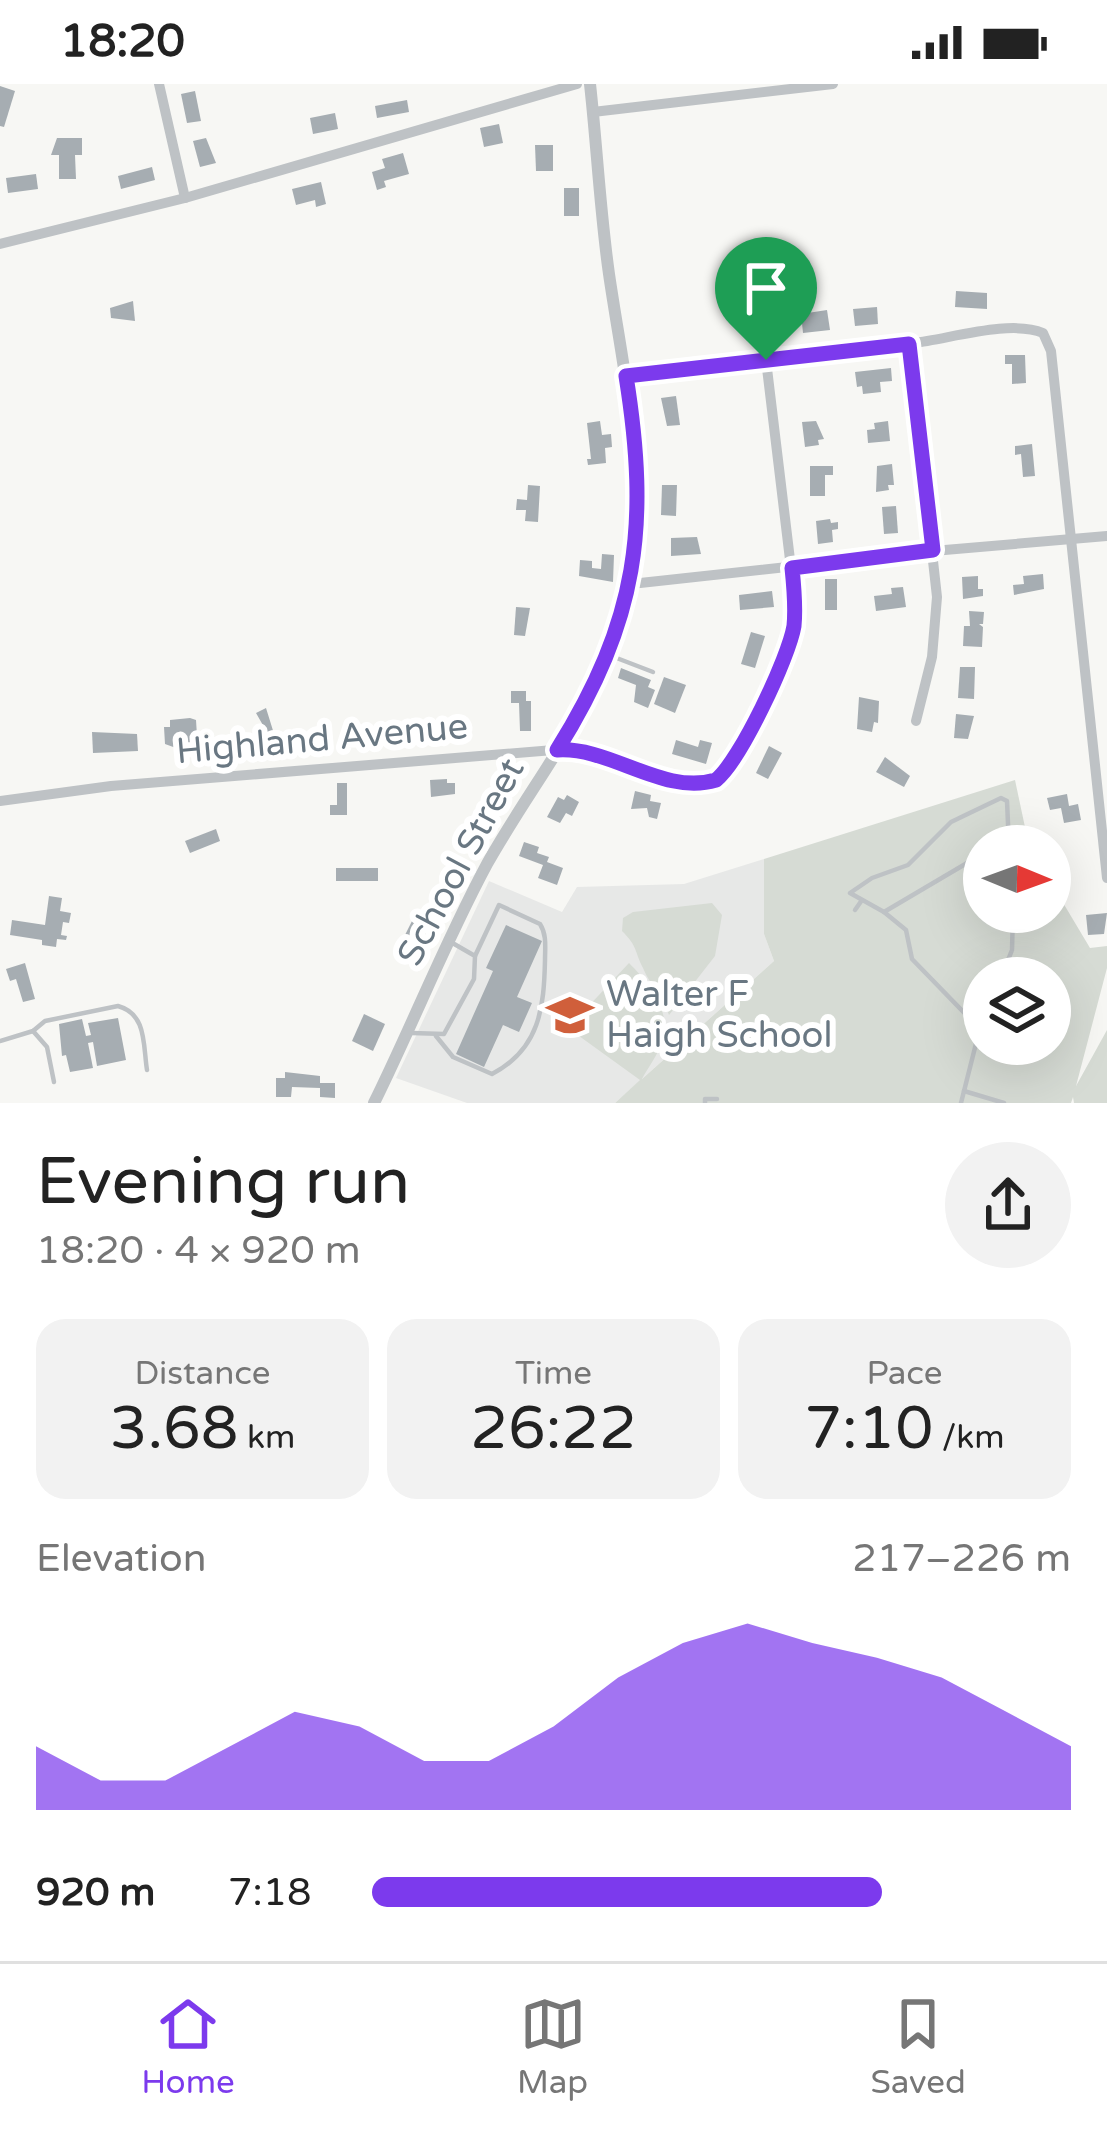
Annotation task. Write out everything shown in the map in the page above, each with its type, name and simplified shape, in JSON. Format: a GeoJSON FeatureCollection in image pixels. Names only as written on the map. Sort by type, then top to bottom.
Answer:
{"type":"FeatureCollection","features":[{"type":"Feature","properties":{"kind":"street"},"geometry":{"type":"LineString","coordinates":[[159,84],[185,198]]}},
{"type":"Feature","properties":{"kind":"street"},"geometry":{"type":"LineString","coordinates":[[0,244],[185,198],[577,84]]}},
{"type":"Feature","properties":{"kind":"street","name":"School Street"},"geometry":{"type":"LineString","coordinates":[[374,1103],[487,865],[608,655],[631,584],[638,499],[590,84]]}},
{"type":"Feature","properties":{"kind":"street"},"geometry":{"type":"LineString","coordinates":[[593,112],[833,84]]}},
{"type":"Feature","properties":{"kind":"street"},"geometry":{"type":"LineString","coordinates":[[626,376],[966,334],[1039,330],[1051,351],[1107,878]]}},
{"type":"Feature","properties":{"kind":"street"},"geometry":{"type":"LineString","coordinates":[[909,344],[933,550],[935,634],[916,721]]}},
{"type":"Feature","properties":{"kind":"street"},"geometry":{"type":"LineString","coordinates":[[766,360],[792,568]]}},
{"type":"Feature","properties":{"kind":"street"},"geometry":{"type":"LineString","coordinates":[[631,584],[1107,536]]}},
{"type":"Feature","properties":{"kind":"street","name":"Highland Avenue"},"geometry":{"type":"LineString","coordinates":[[0,801],[111,786],[557,750],[689,784],[716,780],[739,752],[790,641],[795,611],[792,568]]}},
{"type":"Feature","properties":{"kind":"lane"},"geometry":{"type":"LineString","coordinates":[[608,655],[653,672]]}},
{"type":"Feature","properties":{"kind":"lane"},"geometry":{"type":"LineString","coordinates":[[963,1013],[912,959],[906,930],[850,893],[859,884],[908,865],[959,816],[1001,798],[1006,801],[1008,825]]}},
{"type":"Feature","properties":{"kind":"lane"},"geometry":{"type":"LineString","coordinates":[[884,912],[963,866]]}},
{"type":"Feature","properties":{"kind":"lane"},"geometry":{"type":"LineString","coordinates":[[855,910],[862,900]]}},
{"type":"Feature","properties":{"kind":"lane"},"geometry":{"type":"LineString","coordinates":[[406,1033],[436,1036],[454,1023],[474,979],[475,956],[499,905],[540,923],[545,935],[544,1005],[525,1044],[492,1074],[453,1057],[436,1036]]}},
{"type":"Feature","properties":{"kind":"lane"},"geometry":{"type":"LineString","coordinates":[[449,941],[475,956]]}},
{"type":"Feature","properties":{"kind":"lane"},"geometry":{"type":"LineString","coordinates":[[0,1040],[33,1031],[45,1021],[128,1008],[140,1024],[147,1070]]}},
{"type":"Feature","properties":{"kind":"lane"},"geometry":{"type":"LineString","coordinates":[[33,1031],[47,1047],[54,1082]]}},
{"type":"Feature","properties":{"kind":"lane"},"geometry":{"type":"LineString","coordinates":[[961,1103],[970,1065]]}},
{"type":"Feature","properties":{"kind":"lane"},"geometry":{"type":"LineString","coordinates":[[964,1091],[1004,1103]]}},
{"type":"Feature","properties":{"kind":"lane"},"geometry":{"type":"LineString","coordinates":[[705,1103],[705,1099],[717,1099]]}},
{"type":"Feature","properties":{"kind":"shaded area"},"geometry":{"type":"Polygon","coordinates":[[[1015,780],[1025,825],[963,825],[963,933],[1071,933],[1071,916],[1090,948],[1107,946],[1107,968],[1076,1086],[1107,1030],[1107,1103],[1074,1103],[1073,1097],[1071,1103],[615,1103],[640,1080],[568,1028],[629,963],[652,991],[665,1023],[660,1047],[642,1079],[774,961],[764,934],[764,859],[1015,780]]]}},
{"type":"Feature","properties":{"kind":"shaded area","name":"Walter F Haigh School"},"geometry":{"type":"Polygon","coordinates":[[[764,859],[764,934],[774,961],[615,1103],[467,1103],[396,1078],[489,881],[562,912],[577,887],[684,884],[764,859]]]}},
{"type":"Feature","properties":{"kind":"shaded area"},"geometry":{"type":"Polygon","coordinates":[[[712,903],[722,915],[715,956],[669,1015],[622,931],[623,918],[633,912],[712,903]]]}},
{"type":"Feature","properties":{"kind":"building"},"geometry":{"type":"Polygon","coordinates":[[[0,86],[15,91],[4,127],[0,126],[0,86]]]}},
{"type":"Feature","properties":{"kind":"building"},"geometry":{"type":"Polygon","coordinates":[[[195,91],[201,121],[187,123],[181,94],[195,91]]]}},
{"type":"Feature","properties":{"kind":"building"},"geometry":{"type":"Polygon","coordinates":[[[407,100],[409,112],[377,118],[375,106],[407,100]]]}},
{"type":"Feature","properties":{"kind":"building"},"geometry":{"type":"Polygon","coordinates":[[[335,113],[338,129],[313,134],[310,118],[335,113]]]}},
{"type":"Feature","properties":{"kind":"building"},"geometry":{"type":"Polygon","coordinates":[[[499,124],[503,143],[484,147],[480,128],[499,124]]]}},
{"type":"Feature","properties":{"kind":"building"},"geometry":{"type":"Polygon","coordinates":[[[57,138],[82,138],[82,155],[75,155],[76,179],[59,179],[59,155],[51,155],[57,138]]]}},
{"type":"Feature","properties":{"kind":"building"},"geometry":{"type":"Polygon","coordinates":[[[206,138],[216,163],[200,167],[193,141],[206,138]]]}},
{"type":"Feature","properties":{"kind":"building"},"geometry":{"type":"Polygon","coordinates":[[[535,145],[553,145],[553,171],[536,171],[535,145]]]}},
{"type":"Feature","properties":{"kind":"building"},"geometry":{"type":"Polygon","coordinates":[[[403,153],[409,174],[384,181],[386,187],[377,190],[372,172],[385,168],[382,159],[403,153]]]}},
{"type":"Feature","properties":{"kind":"building"},"geometry":{"type":"Polygon","coordinates":[[[152,167],[155,180],[121,189],[118,176],[152,167]]]}},
{"type":"Feature","properties":{"kind":"building"},"geometry":{"type":"Polygon","coordinates":[[[36,174],[38,189],[8,193],[6,178],[36,174]]]}},
{"type":"Feature","properties":{"kind":"building"},"geometry":{"type":"Polygon","coordinates":[[[321,182],[326,204],[316,207],[315,200],[296,205],[292,189],[321,182]]]}},
{"type":"Feature","properties":{"kind":"building"},"geometry":{"type":"Polygon","coordinates":[[[564,188],[579,188],[579,216],[564,216],[564,188]]]}},
{"type":"Feature","properties":{"kind":"building"},"geometry":{"type":"Polygon","coordinates":[[[956,291],[987,293],[987,309],[955,307],[956,291]]]}},
{"type":"Feature","properties":{"kind":"building"},"geometry":{"type":"Polygon","coordinates":[[[133,301],[135,321],[111,318],[110,308],[133,301]]]}},
{"type":"Feature","properties":{"kind":"building"},"geometry":{"type":"Polygon","coordinates":[[[877,307],[878,324],[855,326],[853,309],[877,307]]]}},
{"type":"Feature","properties":{"kind":"building"},"geometry":{"type":"Polygon","coordinates":[[[827,310],[830,330],[803,333],[801,314],[827,310]]]}},
{"type":"Feature","properties":{"kind":"building"},"geometry":{"type":"Polygon","coordinates":[[[1005,355],[1025,355],[1026,383],[1012,384],[1012,364],[1005,364],[1005,355]]]}},
{"type":"Feature","properties":{"kind":"building"},"geometry":{"type":"Polygon","coordinates":[[[891,368],[892,381],[880,382],[881,392],[863,394],[862,386],[857,387],[855,372],[891,368]]]}},
{"type":"Feature","properties":{"kind":"building"},"geometry":{"type":"Polygon","coordinates":[[[676,396],[680,425],[667,426],[661,398],[676,396]]]}},
{"type":"Feature","properties":{"kind":"building"},"geometry":{"type":"Polygon","coordinates":[[[600,421],[602,435],[611,434],[612,447],[605,448],[606,463],[588,465],[587,423],[600,421]]]}},
{"type":"Feature","properties":{"kind":"building"},"geometry":{"type":"Polygon","coordinates":[[[816,421],[824,439],[805,447],[802,422],[816,421]]]}},
{"type":"Feature","properties":{"kind":"building"},"geometry":{"type":"Polygon","coordinates":[[[888,421],[890,441],[868,443],[867,430],[875,429],[874,423],[888,421]]]}},
{"type":"Feature","properties":{"kind":"building"},"geometry":{"type":"Polygon","coordinates":[[[1032,444],[1035,476],[1023,477],[1021,454],[1015,455],[1015,446],[1032,444]]]}},
{"type":"Feature","properties":{"kind":"building"},"geometry":{"type":"Polygon","coordinates":[[[892,464],[894,485],[876,492],[877,466],[892,464]]]}},
{"type":"Feature","properties":{"kind":"building"},"geometry":{"type":"Polygon","coordinates":[[[810,466],[833,466],[833,475],[825,475],[825,496],[810,496],[810,466]]]}},
{"type":"Feature","properties":{"kind":"building"},"geometry":{"type":"Polygon","coordinates":[[[528,485],[540,486],[538,522],[525,521],[526,510],[516,510],[517,499],[527,500],[528,485]]]}},
{"type":"Feature","properties":{"kind":"building"},"geometry":{"type":"Polygon","coordinates":[[[662,485],[677,485],[676,516],[661,515],[662,485]]]}},
{"type":"Feature","properties":{"kind":"building"},"geometry":{"type":"Polygon","coordinates":[[[896,506],[898,533],[884,534],[882,507],[896,506]]]}},
{"type":"Feature","properties":{"kind":"building"},"geometry":{"type":"Polygon","coordinates":[[[816,521],[838,522],[838,529],[832,530],[833,542],[818,544],[816,521]]]}},
{"type":"Feature","properties":{"kind":"building"},"geometry":{"type":"Polygon","coordinates":[[[697,537],[701,554],[671,556],[671,538],[697,537]]]}},
{"type":"Feature","properties":{"kind":"building"},"geometry":{"type":"Polygon","coordinates":[[[602,554],[614,555],[613,582],[579,576],[580,560],[592,561],[592,568],[601,569],[602,554]]]}},
{"type":"Feature","properties":{"kind":"building"},"geometry":{"type":"Polygon","coordinates":[[[1043,574],[1044,589],[1014,595],[1013,585],[1024,584],[1023,576],[1043,574]]]}},
{"type":"Feature","properties":{"kind":"building"},"geometry":{"type":"Polygon","coordinates":[[[978,576],[983,596],[963,599],[962,577],[978,576]]]}},
{"type":"Feature","properties":{"kind":"building"},"geometry":{"type":"Polygon","coordinates":[[[825,579],[837,579],[837,610],[825,610],[825,579]]]}},
{"type":"Feature","properties":{"kind":"building"},"geometry":{"type":"Polygon","coordinates":[[[903,587],[906,607],[876,611],[874,596],[903,587]]]}},
{"type":"Feature","properties":{"kind":"building"},"geometry":{"type":"Polygon","coordinates":[[[772,591],[774,607],[740,610],[739,595],[772,591]]]}},
{"type":"Feature","properties":{"kind":"building"},"geometry":{"type":"Polygon","coordinates":[[[516,607],[530,608],[525,636],[514,635],[516,607]]]}},
{"type":"Feature","properties":{"kind":"building"},"geometry":{"type":"Polygon","coordinates":[[[969,611],[984,612],[983,624],[979,624],[982,647],[963,646],[969,611]]]}},
{"type":"Feature","properties":{"kind":"building"},"geometry":{"type":"Polygon","coordinates":[[[751,632],[765,636],[755,668],[741,664],[751,632]]]}},
{"type":"Feature","properties":{"kind":"building"},"geometry":{"type":"Polygon","coordinates":[[[960,667],[975,667],[974,699],[958,698],[960,667]]]}},
{"type":"Feature","properties":{"kind":"building"},"geometry":{"type":"Polygon","coordinates":[[[621,668],[651,680],[648,687],[655,690],[648,708],[634,702],[636,685],[618,678],[621,668]]]}},
{"type":"Feature","properties":{"kind":"building"},"geometry":{"type":"Polygon","coordinates":[[[664,677],[686,685],[675,713],[654,704],[664,677]]]}},
{"type":"Feature","properties":{"kind":"building"},"geometry":{"type":"Polygon","coordinates":[[[511,691],[526,691],[526,701],[531,701],[531,731],[520,731],[519,703],[511,703],[511,691]]]}},
{"type":"Feature","properties":{"kind":"building"},"geometry":{"type":"Polygon","coordinates":[[[859,697],[879,701],[878,723],[874,722],[872,732],[857,729],[859,697]]]}},
{"type":"Feature","properties":{"kind":"building"},"geometry":{"type":"Polygon","coordinates":[[[266,708],[275,737],[279,737],[280,753],[270,754],[268,734],[256,713],[266,708]]]}},
{"type":"Feature","properties":{"kind":"building"},"geometry":{"type":"Polygon","coordinates":[[[956,714],[974,716],[968,739],[954,738],[956,714]]]}},
{"type":"Feature","properties":{"kind":"building"},"geometry":{"type":"Polygon","coordinates":[[[170,720],[196,720],[193,743],[176,748],[165,744],[164,727],[170,727],[170,720]]]}},
{"type":"Feature","properties":{"kind":"building"},"geometry":{"type":"Polygon","coordinates":[[[92,732],[137,734],[138,751],[93,753],[92,732]]]}},
{"type":"Feature","properties":{"kind":"building"},"geometry":{"type":"Polygon","coordinates":[[[676,740],[698,747],[700,740],[712,743],[706,764],[672,754],[676,740]]]}},
{"type":"Feature","properties":{"kind":"building"},"geometry":{"type":"Polygon","coordinates":[[[769,746],[782,753],[768,779],[756,773],[769,746]]]}},
{"type":"Feature","properties":{"kind":"building"},"geometry":{"type":"Polygon","coordinates":[[[885,757],[910,776],[904,787],[876,772],[885,757]]]}},
{"type":"Feature","properties":{"kind":"building"},"geometry":{"type":"Polygon","coordinates":[[[430,780],[455,783],[455,794],[431,797],[430,780]]]}},
{"type":"Feature","properties":{"kind":"building"},"geometry":{"type":"Polygon","coordinates":[[[337,783],[347,783],[347,815],[330,815],[330,805],[337,805],[337,783]]]}},
{"type":"Feature","properties":{"kind":"building"},"geometry":{"type":"Polygon","coordinates":[[[635,791],[661,803],[657,819],[649,817],[647,808],[631,809],[635,791]]]}},
{"type":"Feature","properties":{"kind":"building"},"geometry":{"type":"Polygon","coordinates":[[[1067,794],[1069,806],[1078,804],[1081,820],[1064,823],[1061,808],[1050,810],[1047,798],[1067,794]]]}},
{"type":"Feature","properties":{"kind":"building"},"geometry":{"type":"Polygon","coordinates":[[[567,795],[579,802],[572,816],[566,813],[560,823],[547,817],[558,797],[564,800],[567,795]]]}},
{"type":"Feature","properties":{"kind":"building"},"geometry":{"type":"Polygon","coordinates":[[[216,829],[220,841],[190,853],[185,841],[216,829]]]}},
{"type":"Feature","properties":{"kind":"building"},"geometry":{"type":"Polygon","coordinates":[[[524,842],[539,847],[537,853],[549,857],[547,862],[563,868],[557,885],[538,878],[543,865],[519,856],[524,842]]]}},
{"type":"Feature","properties":{"kind":"building"},"geometry":{"type":"Polygon","coordinates":[[[336,868],[378,868],[378,881],[336,881],[336,868]]]}},
{"type":"Feature","properties":{"kind":"building"},"geometry":{"type":"Polygon","coordinates":[[[49,896],[62,898],[60,911],[71,913],[69,923],[63,922],[61,935],[66,940],[57,939],[56,947],[10,935],[12,920],[45,925],[49,896]]]}},
{"type":"Feature","properties":{"kind":"building"},"geometry":{"type":"Polygon","coordinates":[[[416,913],[429,920],[418,944],[404,937],[416,913]]]}},
{"type":"Feature","properties":{"kind":"building"},"geometry":{"type":"Polygon","coordinates":[[[1107,913],[1104,934],[1088,935],[1086,915],[1107,913]]]}},
{"type":"Feature","properties":{"kind":"building"},"geometry":{"type":"Polygon","coordinates":[[[506,925],[542,941],[517,997],[532,1003],[519,1032],[503,1025],[484,1067],[456,1054],[493,971],[486,968],[506,925]]]}},
{"type":"Feature","properties":{"kind":"building"},"geometry":{"type":"Polygon","coordinates":[[[25,963],[35,999],[23,1002],[16,979],[10,981],[6,969],[25,963]]]}},
{"type":"Feature","properties":{"kind":"building"},"geometry":{"type":"Polygon","coordinates":[[[364,1014],[385,1024],[373,1051],[352,1041],[364,1014]]]}},
{"type":"Feature","properties":{"kind":"building"},"geometry":{"type":"Polygon","coordinates":[[[118,1018],[126,1060],[97,1066],[93,1042],[88,1043],[93,1068],[70,1072],[66,1055],[62,1056],[59,1024],[82,1019],[86,1036],[91,1035],[88,1023],[118,1018]]]}},
{"type":"Feature","properties":{"kind":"building"},"geometry":{"type":"Polygon","coordinates":[[[285,1072],[320,1076],[320,1083],[335,1083],[335,1098],[320,1097],[320,1088],[292,1087],[291,1097],[276,1097],[276,1078],[285,1078],[285,1072]]]}},
{"type":"Feature","properties":{"kind":"place","name":"Walter F Haigh School"},"geometry":{"type":"Point","coordinates":[570,1015]}},
{"type":"Feature","properties":{"kind":"route"},"geometry":{"type":"LineString","coordinates":[[909,344],[933,550],[792,568],[795,611],[790,641],[739,752],[716,780],[689,784],[557,750],[608,655],[631,584],[638,475],[626,376],[766,360],[909,344]]}}]}
